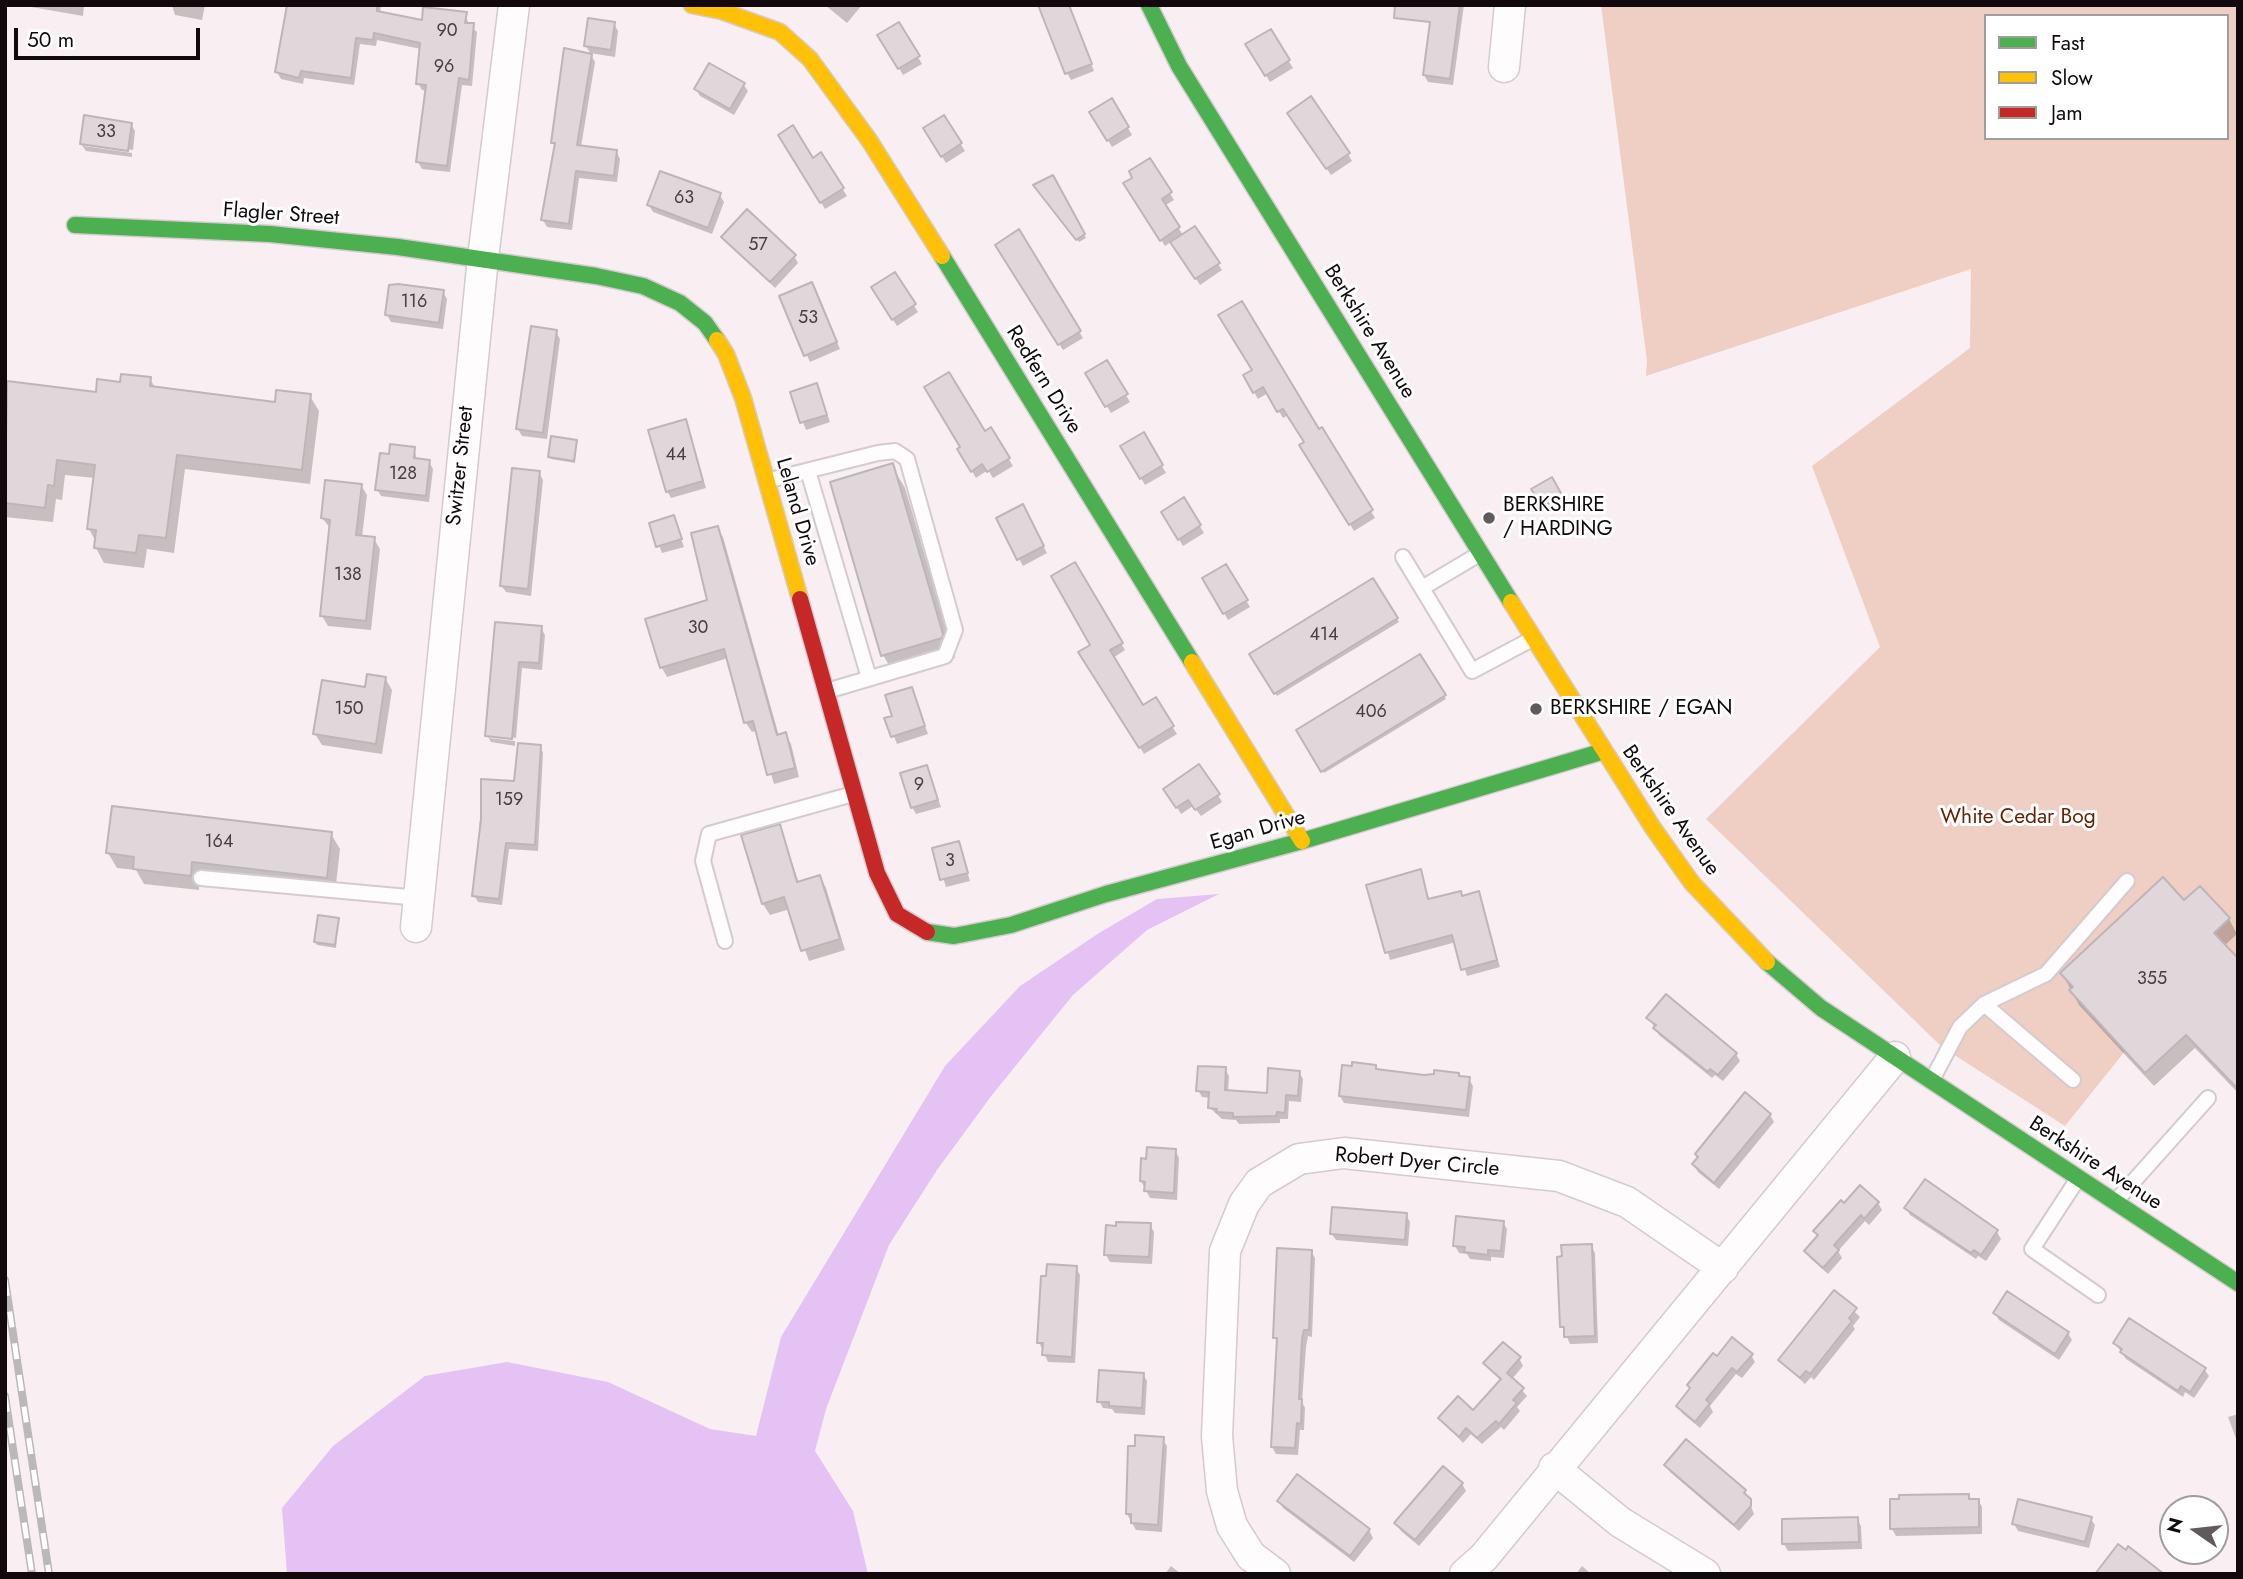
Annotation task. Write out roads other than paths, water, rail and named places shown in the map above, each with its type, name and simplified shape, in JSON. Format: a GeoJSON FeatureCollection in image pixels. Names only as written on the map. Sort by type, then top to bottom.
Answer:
{"type":"FeatureCollection","features":[{"type":"Feature","properties":{"kind":"street","name":"Switzer Street"},"geometry":{"type":"LineString","coordinates":[[417,913],[483,258],[514,5]]}},
{"type":"Feature","properties":{"kind":"street","name":"Redfern Drive"},"geometry":{"type":"LineString","coordinates":[[692,5],[722,11],[780,33],[810,59],[869,140],[940,252],[1302,841]]}},
{"type":"Feature","properties":{"kind":"street","name":"Berkshire Avenue"},"geometry":{"type":"LineString","coordinates":[[1149,5],[1179,66],[1604,751],[1692,883],[1733,929],[1779,974],[1821,1008],[2232,1279]]}},
{"type":"Feature","properties":{"kind":"street"},"geometry":{"type":"LineString","coordinates":[[1504,67],[1510,5]]}},
{"type":"Feature","properties":{"kind":"street","name":"Flagler Street"},"geometry":{"type":"LineString","coordinates":[[75,225],[270,234],[483,258]]}},
{"type":"Feature","properties":{"kind":"street","name":"Leland Drive"},"geometry":{"type":"LineString","coordinates":[[483,258],[643,286],[689,310],[705,323],[726,354],[743,398],[877,873],[897,914],[922,931]]}},
{"type":"Feature","properties":{"kind":"street","name":"Egan Drive"},"geometry":{"type":"LineString","coordinates":[[922,931],[954,936],[1011,925],[1105,894],[1302,841],[1604,751]]}},
{"type":"Feature","properties":{"kind":"street"},"geometry":{"type":"LineString","coordinates":[[1465,1574],[1484,1557],[1895,1057]]}},
{"type":"Feature","properties":{"kind":"street","name":"Robert Dyer Circle"},"geometry":{"type":"LineString","coordinates":[[1275,1574],[1251,1556],[1232,1526],[1222,1491],[1217,1436],[1226,1251],[1244,1204],[1259,1183],[1299,1159],[1344,1153],[1559,1175],[1627,1202],[1723,1268]]}},
{"type":"Feature","properties":{"kind":"street"},"geometry":{"type":"LineString","coordinates":[[1555,1468],[1631,1530],[1704,1574]]}},
{"type":"Feature","properties":{"kind":"lane"},"geometry":{"type":"LineString","coordinates":[[766,481],[895,451],[907,459],[955,630],[951,648],[945,656],[825,691]]}},
{"type":"Feature","properties":{"kind":"lane"},"geometry":{"type":"LineString","coordinates":[[808,471],[869,678]]}},
{"type":"Feature","properties":{"kind":"lane"},"geometry":{"type":"LineString","coordinates":[[1422,588],[1482,552]]}},
{"type":"Feature","properties":{"kind":"lane"},"geometry":{"type":"LineString","coordinates":[[1403,557],[1472,671],[1534,638]]}},
{"type":"Feature","properties":{"kind":"lane"},"geometry":{"type":"LineString","coordinates":[[725,940],[703,862],[709,834],[855,794]]}},
{"type":"Feature","properties":{"kind":"lane"},"geometry":{"type":"LineString","coordinates":[[201,878],[417,913]]}},
{"type":"Feature","properties":{"kind":"lane"},"geometry":{"type":"LineString","coordinates":[[1931,1082],[1960,1027],[1984,1004],[2046,974],[2127,881]]}},
{"type":"Feature","properties":{"kind":"lane"},"geometry":{"type":"LineString","coordinates":[[1984,1004],[2073,1080]]}},
{"type":"Feature","properties":{"kind":"lane"},"geometry":{"type":"LineString","coordinates":[[2115,1202],[2208,1098]]}},
{"type":"Feature","properties":{"kind":"lane"},"geometry":{"type":"LineString","coordinates":[[2078,1178],[2032,1249],[2098,1295]]}},
{"type":"Feature","properties":{"kind":"lane"},"geometry":{"type":"LineString","coordinates":[[2232,1279],[2238,1263]]}},
{"type":"Feature","properties":{"kind":"railway"},"geometry":{"type":"LineString","coordinates":[[5,1280],[49,1574]]}},
{"type":"Feature","properties":{"kind":"railway"},"geometry":{"type":"LineString","coordinates":[[5,1396],[32,1574]]}},
{"type":"Feature","properties":{"kind":"place","name":"BERKSHIRE / HARDING"},"geometry":{"type":"Point","coordinates":[1489,518]}},
{"type":"Feature","properties":{"kind":"place","name":"BERKSHIRE / EGAN"},"geometry":{"type":"Point","coordinates":[1536,709]}},
{"type":"Feature","properties":{"kind":"park label","name":"White Cedar Bog"},"geometry":{"type":"Point","coordinates":[2018,818]}}]}
